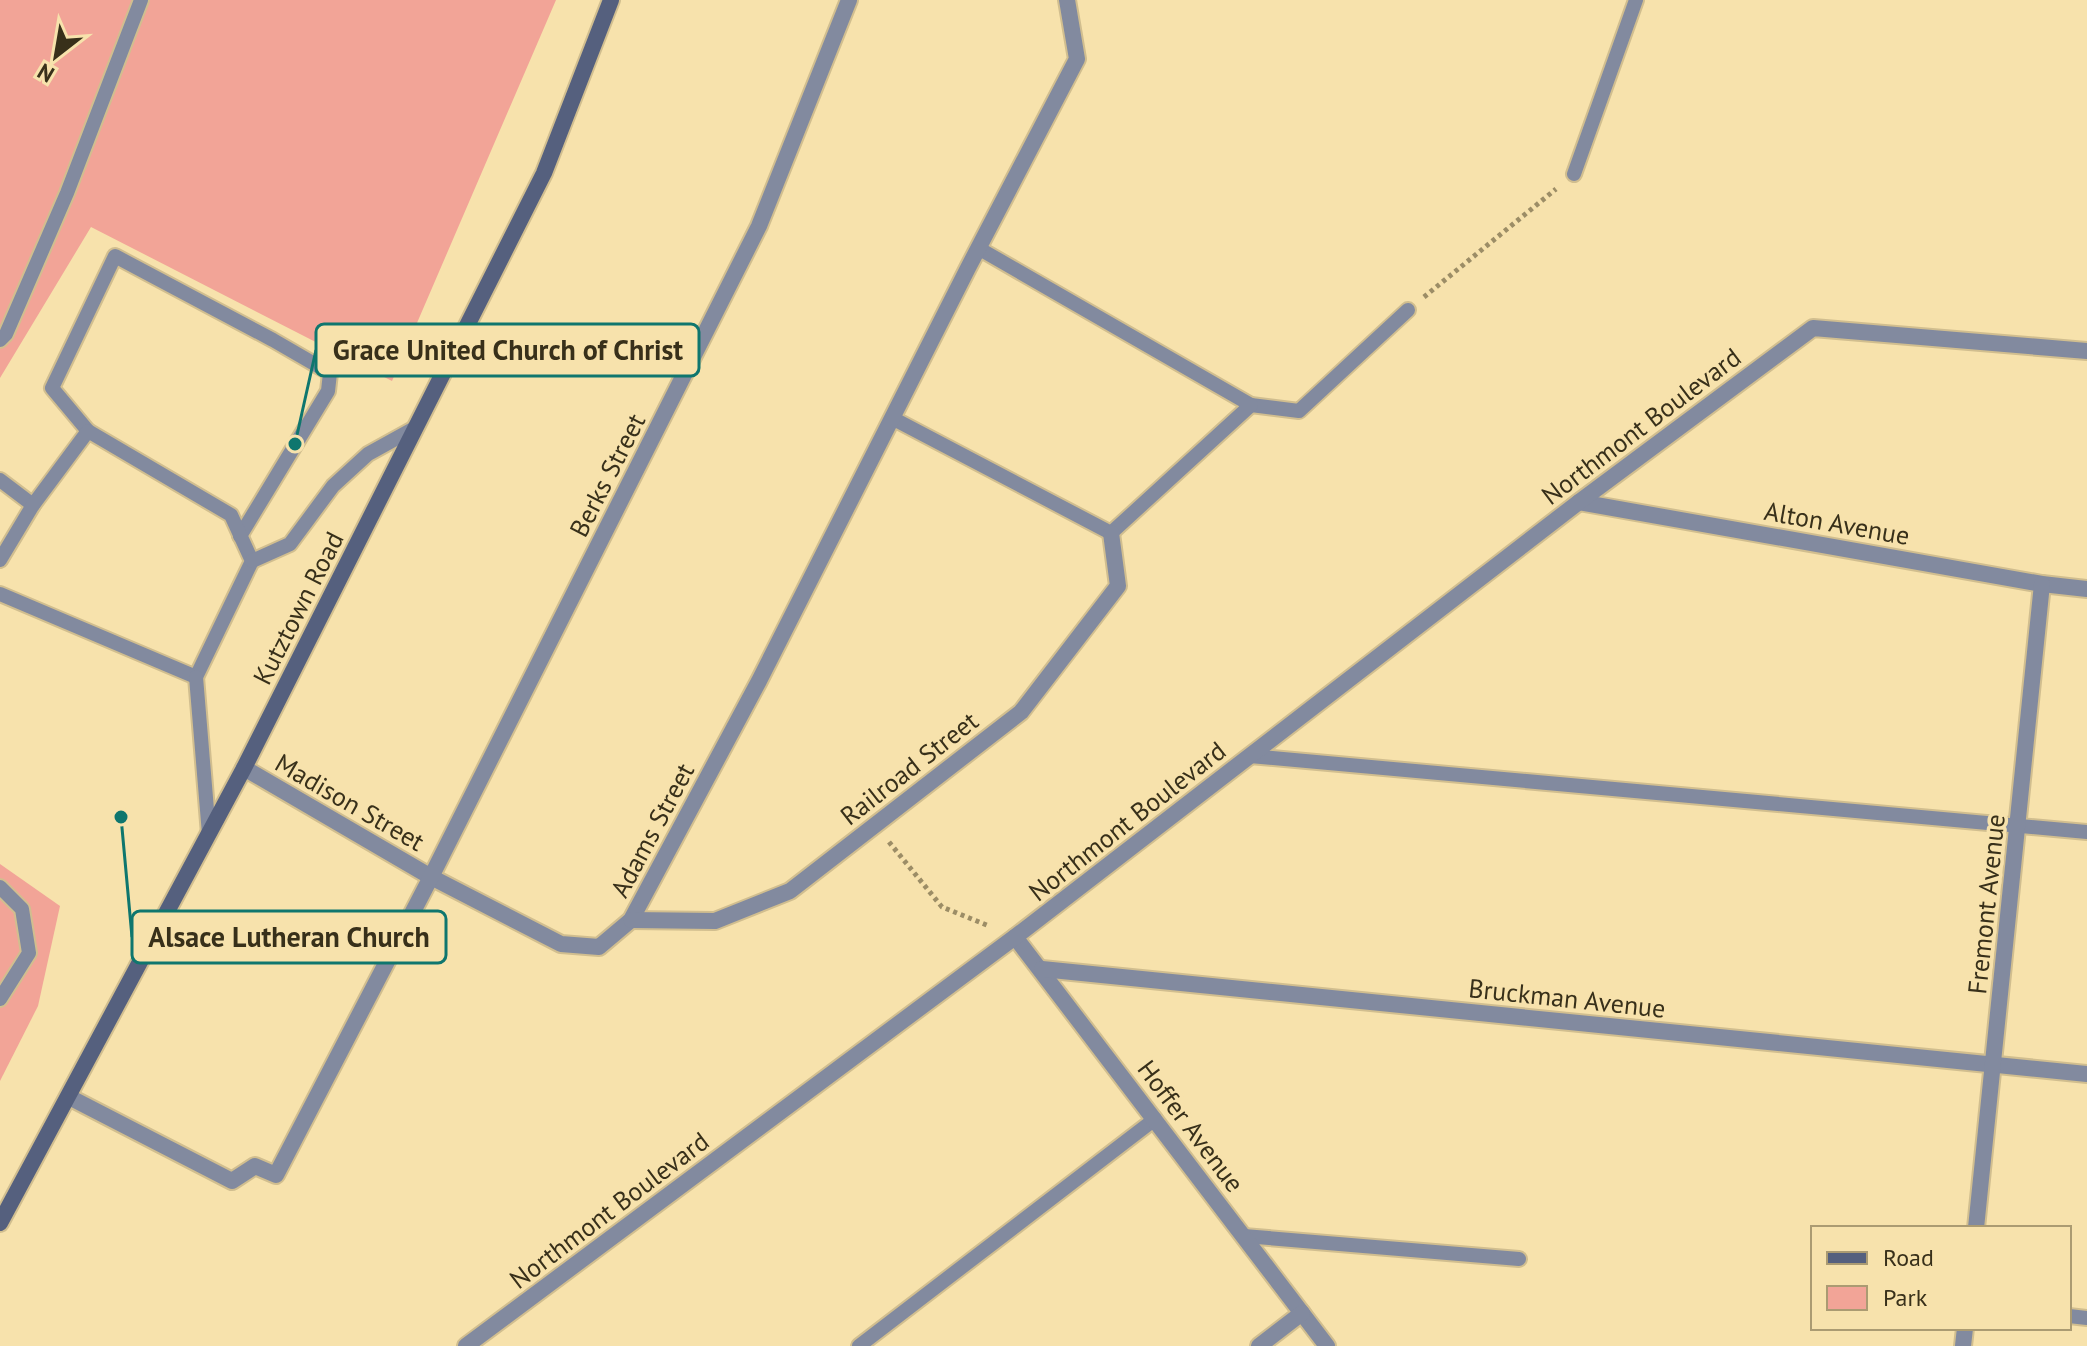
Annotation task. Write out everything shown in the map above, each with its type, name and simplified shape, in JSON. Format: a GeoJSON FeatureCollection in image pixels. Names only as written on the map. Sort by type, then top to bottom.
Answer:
{"type":"FeatureCollection","features":[{"type":"Feature","properties":{"kind":"main road","name":"Kutztown Road"},"geometry":{"type":"LineString","coordinates":[[0,1223],[244,768],[544,173],[611,0]]}},
{"type":"Feature","properties":{"kind":"street","name":"Berks Street"},"geometry":{"type":"LineString","coordinates":[[431,877],[759,226],[849,0]]}},
{"type":"Feature","properties":{"kind":"street","name":"Adams Street"},"geometry":{"type":"LineString","coordinates":[[431,877],[561,944],[599,947],[631,920],[759,681],[1077,59],[1067,0]]}},
{"type":"Feature","properties":{"kind":"street","name":"Northmont Boulevard"},"geometry":{"type":"LineString","coordinates":[[466,1346],[1015,937],[1579,502],[1813,328],[2087,351]]}},
{"type":"Feature","properties":{"kind":"street","name":"Alton Avenue"},"geometry":{"type":"LineString","coordinates":[[1579,502],[2042,584],[2087,589]]}},
{"type":"Feature","properties":{"kind":"street","name":"Railroad Street"},"geometry":{"type":"LineString","coordinates":[[631,920],[715,921],[790,891],[1021,712],[1118,586],[1111,533]]}},
{"type":"Feature","properties":{"kind":"street","name":"Fremont Avenue"},"geometry":{"type":"LineString","coordinates":[[1976,1226],[2042,584]]}},
{"type":"Feature","properties":{"kind":"street","name":"Madison Street"},"geometry":{"type":"LineString","coordinates":[[244,768],[431,877]]}},
{"type":"Feature","properties":{"kind":"street"},"geometry":{"type":"LineString","coordinates":[[69,1097],[232,1181],[255,1166],[276,1175],[431,877]]}},
{"type":"Feature","properties":{"kind":"street","name":"Hoffer Avenue"},"geometry":{"type":"LineString","coordinates":[[1015,937],[1327,1346]]}},
{"type":"Feature","properties":{"kind":"street","name":"Bruckman Avenue"},"geometry":{"type":"LineString","coordinates":[[1042,969],[2087,1074]]}},
{"type":"Feature","properties":{"kind":"street"},"geometry":{"type":"LineString","coordinates":[[1259,1346],[1302,1313]]}},
{"type":"Feature","properties":{"kind":"lane"},"geometry":{"type":"LineString","coordinates":[[0,340],[6,334],[67,193],[141,0]]}},
{"type":"Feature","properties":{"kind":"lane"},"geometry":{"type":"LineString","coordinates":[[1574,174],[1636,0]]}},
{"type":"Feature","properties":{"kind":"lane"},"geometry":{"type":"LineString","coordinates":[[978,248],[1251,405],[1299,411],[1408,310]]}},
{"type":"Feature","properties":{"kind":"lane"},"geometry":{"type":"LineString","coordinates":[[240,536],[328,391],[330,373],[115,256],[52,388],[88,431],[231,515],[240,536],[252,561]]}},
{"type":"Feature","properties":{"kind":"lane"},"geometry":{"type":"LineString","coordinates":[[892,418],[1111,533],[1251,405]]}},
{"type":"Feature","properties":{"kind":"lane"},"geometry":{"type":"LineString","coordinates":[[209,834],[196,677],[252,561],[290,544],[333,486],[368,454],[415,428]]}},
{"type":"Feature","properties":{"kind":"lane"},"geometry":{"type":"LineString","coordinates":[[0,560],[33,505],[88,431]]}},
{"type":"Feature","properties":{"kind":"lane"},"geometry":{"type":"LineString","coordinates":[[0,480],[33,505]]}},
{"type":"Feature","properties":{"kind":"lane"},"geometry":{"type":"LineString","coordinates":[[0,594],[196,677]]}},
{"type":"Feature","properties":{"kind":"lane"},"geometry":{"type":"LineString","coordinates":[[1250,756],[2087,832]]}},
{"type":"Feature","properties":{"kind":"lane"},"geometry":{"type":"LineString","coordinates":[[0,887],[22,909],[29,953],[0,999]]}},
{"type":"Feature","properties":{"kind":"lane"},"geometry":{"type":"LineString","coordinates":[[859,1346],[1155,1119]]}},
{"type":"Feature","properties":{"kind":"lane"},"geometry":{"type":"LineString","coordinates":[[1244,1236],[1519,1259]]}},
{"type":"Feature","properties":{"kind":"path"},"geometry":{"type":"LineString","coordinates":[[1408,310],[1574,174]]}},
{"type":"Feature","properties":{"kind":"path"},"geometry":{"type":"LineString","coordinates":[[875,825],[942,907],[1015,937]]}},
{"type":"Feature","properties":{"kind":"green space"},"geometry":{"type":"Polygon","coordinates":[[[0,0],[556,0],[392,381],[91,227],[0,378],[0,0]]]}},
{"type":"Feature","properties":{"kind":"green space"},"geometry":{"type":"Polygon","coordinates":[[[0,864],[60,906],[38,1006],[0,1081],[0,864]]]}},
{"type":"Feature","properties":{"kind":"place","name":"Grace United Church of Christ"},"geometry":{"type":"Point","coordinates":[295,444]}},
{"type":"Feature","properties":{"kind":"place","name":"Alsace Lutheran Church"},"geometry":{"type":"Point","coordinates":[121,817]}}]}
